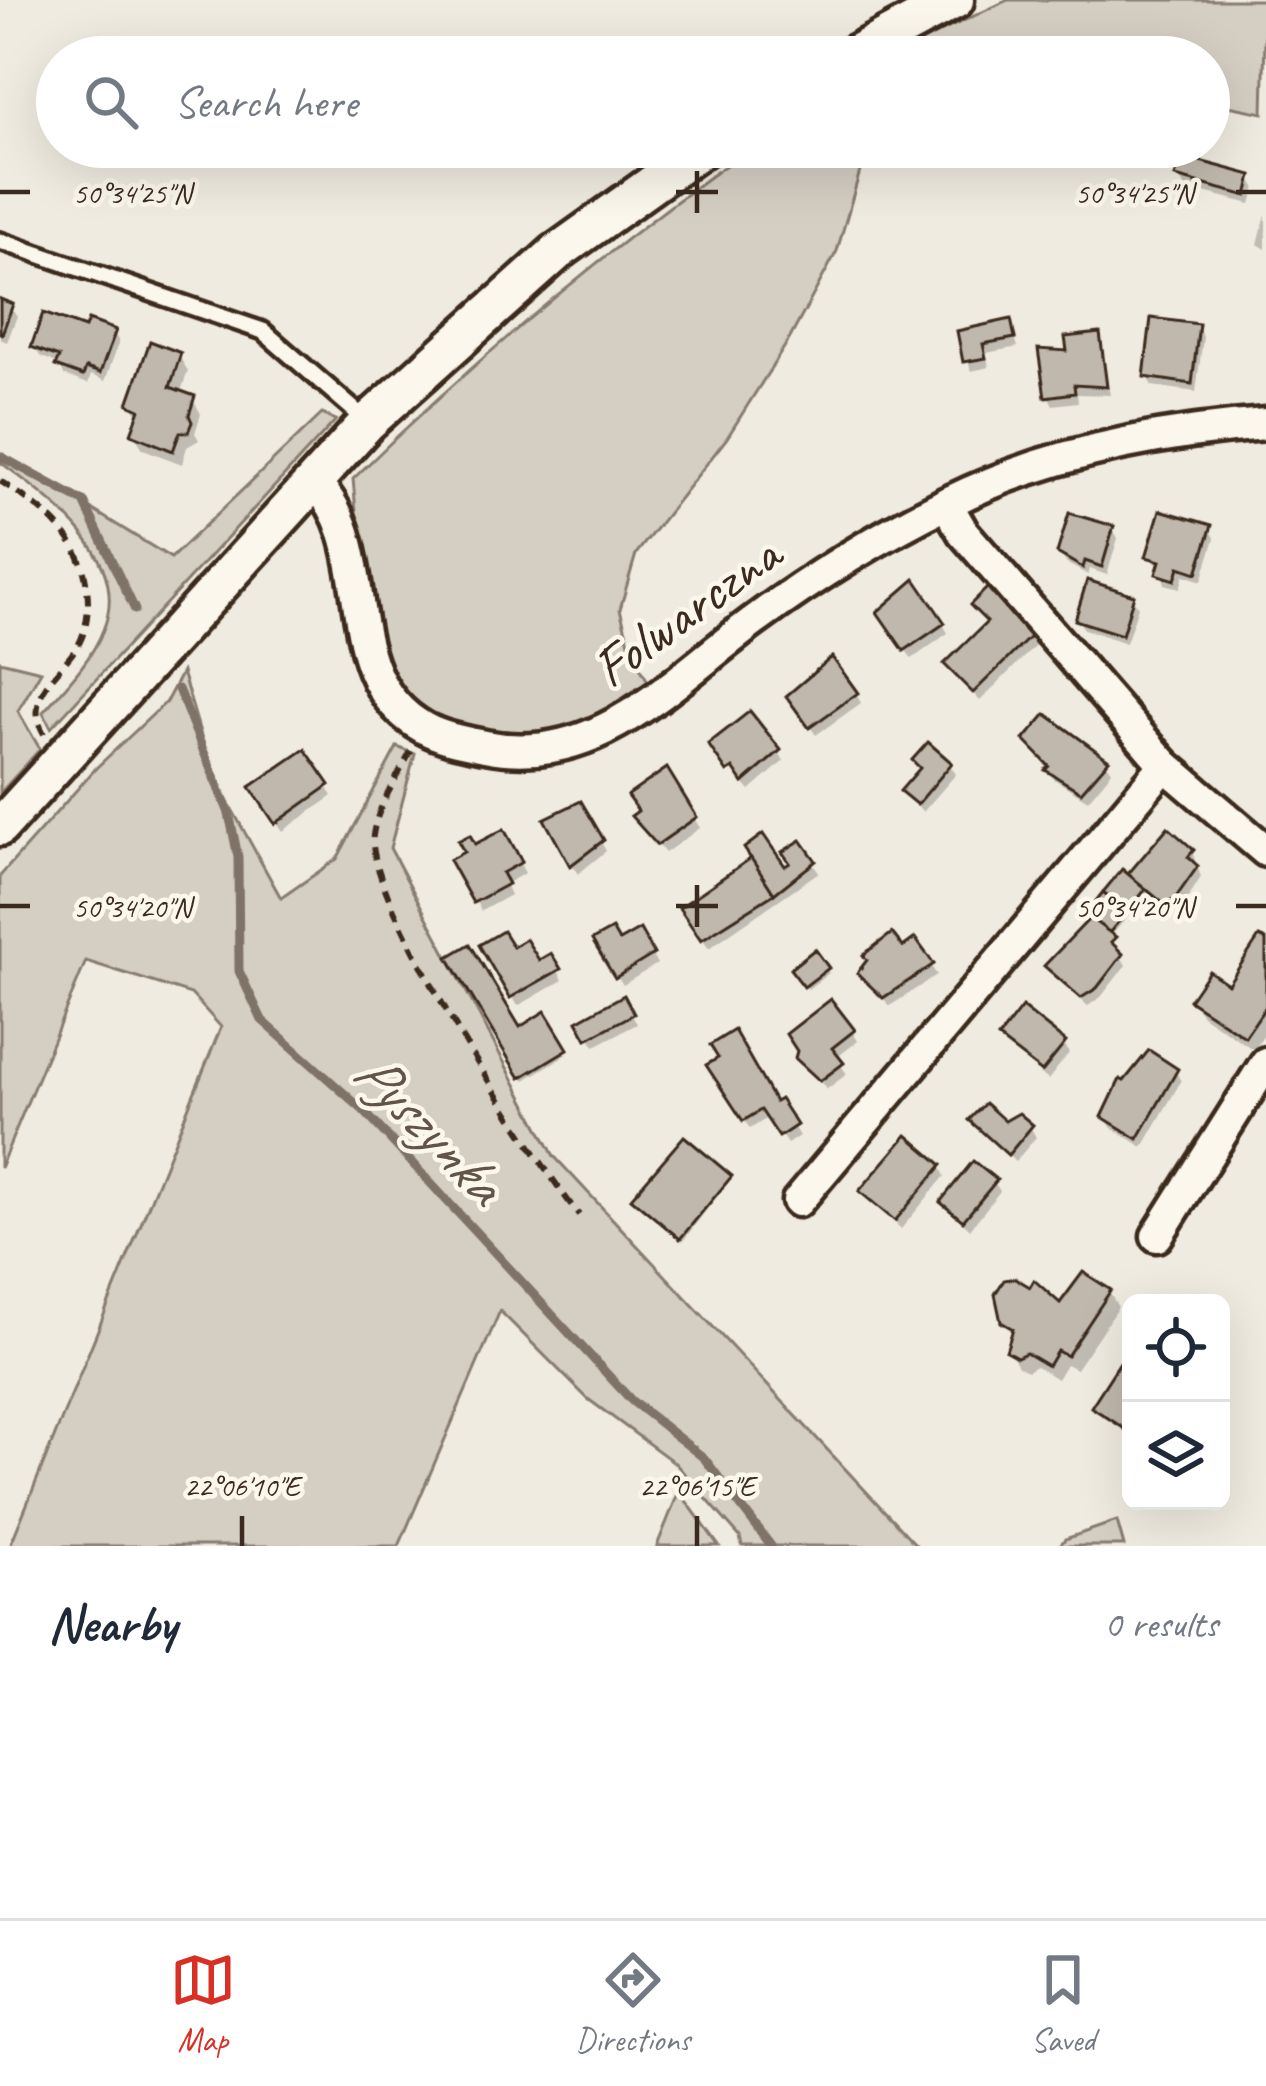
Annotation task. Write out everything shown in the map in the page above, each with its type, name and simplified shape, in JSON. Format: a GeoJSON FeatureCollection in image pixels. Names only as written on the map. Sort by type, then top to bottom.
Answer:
{"type":"FeatureCollection","features":[{"type":"Feature","properties":{"kind":"street"},"geometry":{"type":"LineString","coordinates":[[888,36],[955,0]]}},
{"type":"Feature","properties":{"kind":"street"},"geometry":{"type":"LineString","coordinates":[[0,827],[368,422],[556,254],[675,168]]}},
{"type":"Feature","properties":{"kind":"street","name":"Folwarczna"},"geometry":{"type":"LineString","coordinates":[[312,480],[338,508],[346,528],[357,609],[380,686],[424,728],[503,750],[535,751],[585,740],[632,715],[815,578],[946,503],[1002,478],[1090,451],[1160,436],[1266,424]]}},
{"type":"Feature","properties":{"kind":"street"},"geometry":{"type":"LineString","coordinates":[[946,503],[962,532],[1165,764],[1266,851]]}},
{"type":"Feature","properties":{"kind":"street"},"geometry":{"type":"LineString","coordinates":[[797,1201],[1165,764]]}},
{"type":"Feature","properties":{"kind":"street"},"geometry":{"type":"LineString","coordinates":[[1157,1237],[1266,1063]]}},
{"type":"Feature","properties":{"kind":"lane"},"geometry":{"type":"LineString","coordinates":[[0,241],[263,331],[368,422]]}},
{"type":"Feature","properties":{"kind":"path"},"geometry":{"type":"LineString","coordinates":[[0,481],[50,513],[84,566],[88,614],[81,643],[37,702],[36,720],[64,757]]}},
{"type":"Feature","properties":{"kind":"path"},"geometry":{"type":"LineString","coordinates":[[424,728],[382,805],[372,838],[379,882],[537,1162],[580,1215]]}},
{"type":"Feature","properties":{"kind":"shaded area"},"geometry":{"type":"Polygon","coordinates":[[[1008,0],[1266,0],[1263,113],[1230,106],[1230,36],[932,36],[1008,0]]]}},
{"type":"Feature","properties":{"kind":"shaded area"},"geometry":{"type":"Polygon","coordinates":[[[722,168],[861,168],[837,251],[790,338],[727,438],[636,554],[620,609],[632,653],[650,685],[576,732],[512,739],[459,730],[408,704],[383,665],[361,566],[353,479],[448,389],[646,224],[722,168]]]}},
{"type":"Feature","properties":{"kind":"shaded area"},"geometry":{"type":"Polygon","coordinates":[[[322,414],[336,420],[51,728],[43,712],[84,663],[103,630],[109,604],[106,578],[81,532],[0,462],[0,453],[171,558],[322,414]]]}},
{"type":"Feature","properties":{"kind":"shaded area"},"geometry":{"type":"Polygon","coordinates":[[[0,661],[41,671],[18,711],[40,749],[0,793],[0,661]]]}},
{"type":"Feature","properties":{"kind":"shaded area"},"geometry":{"type":"Polygon","coordinates":[[[182,672],[212,773],[281,898],[337,859],[397,747],[415,754],[390,848],[554,1156],[917,1546],[742,1546],[740,1537],[675,1463],[588,1399],[500,1311],[399,1546],[10,1546],[221,1027],[191,994],[86,961],[0,1168],[0,876],[96,768],[166,702],[182,672]]]}},
{"type":"Feature","properties":{"kind":"shaded area"},"geometry":{"type":"Polygon","coordinates":[[[679,1491],[719,1546],[657,1546],[679,1491]]]}},
{"type":"Feature","properties":{"kind":"shaded area"},"geometry":{"type":"Polygon","coordinates":[[[1117,1521],[1124,1546],[1059,1546],[1065,1539],[1117,1521]]]}},
{"type":"Feature","properties":{"kind":"building"},"geometry":{"type":"Polygon","coordinates":[[[1178,168],[1226,168],[1252,175],[1247,196],[1175,177],[1178,168]]]}},
{"type":"Feature","properties":{"kind":"building"},"geometry":{"type":"Polygon","coordinates":[[[0,299],[13,304],[2,334],[0,333],[0,299]]]}},
{"type":"Feature","properties":{"kind":"building"},"geometry":{"type":"Polygon","coordinates":[[[43,313],[85,328],[88,320],[116,330],[100,373],[86,368],[83,376],[55,366],[59,357],[31,347],[43,313]]]}},
{"type":"Feature","properties":{"kind":"building"},"geometry":{"type":"Polygon","coordinates":[[[1151,318],[1199,324],[1192,384],[1144,377],[1151,318]]]}},
{"type":"Feature","properties":{"kind":"building"},"geometry":{"type":"Polygon","coordinates":[[[1011,319],[1015,338],[983,344],[986,358],[963,362],[957,331],[1011,319]]]}},
{"type":"Feature","properties":{"kind":"building"},"geometry":{"type":"Polygon","coordinates":[[[1100,333],[1107,387],[1074,385],[1075,393],[1045,397],[1038,349],[1067,351],[1065,337],[1100,333]]]}},
{"type":"Feature","properties":{"kind":"building"},"geometry":{"type":"Polygon","coordinates":[[[150,341],[181,353],[170,387],[195,396],[188,432],[180,432],[173,451],[131,434],[140,409],[128,404],[150,341]]]}},
{"type":"Feature","properties":{"kind":"building"},"geometry":{"type":"Polygon","coordinates":[[[1160,510],[1212,525],[1197,573],[1179,567],[1175,580],[1156,574],[1160,561],[1146,557],[1160,510]]]}},
{"type":"Feature","properties":{"kind":"building"},"geometry":{"type":"Polygon","coordinates":[[[1069,513],[1114,526],[1102,567],[1085,561],[1083,568],[1057,553],[1069,513]]]}},
{"type":"Feature","properties":{"kind":"building"},"geometry":{"type":"Polygon","coordinates":[[[915,579],[945,623],[904,651],[877,612],[915,579]]]}},
{"type":"Feature","properties":{"kind":"building"},"geometry":{"type":"Polygon","coordinates":[[[1087,580],[1134,595],[1122,635],[1075,620],[1087,580]]]}},
{"type":"Feature","properties":{"kind":"building"},"geometry":{"type":"Polygon","coordinates":[[[989,586],[1035,632],[973,693],[944,664],[987,622],[970,605],[989,586]]]}},
{"type":"Feature","properties":{"kind":"building"},"geometry":{"type":"Polygon","coordinates":[[[832,657],[858,693],[809,728],[786,696],[832,657]]]}},
{"type":"Feature","properties":{"kind":"building"},"geometry":{"type":"Polygon","coordinates":[[[750,711],[781,750],[743,783],[733,768],[727,772],[708,744],[750,711]]]}},
{"type":"Feature","properties":{"kind":"building"},"geometry":{"type":"Polygon","coordinates":[[[1046,714],[1109,760],[1081,792],[1045,770],[1049,766],[1024,740],[1046,714]]]}},
{"type":"Feature","properties":{"kind":"building"},"geometry":{"type":"Polygon","coordinates":[[[928,742],[952,763],[917,805],[900,791],[920,768],[912,760],[928,742]]]}},
{"type":"Feature","properties":{"kind":"building"},"geometry":{"type":"Polygon","coordinates":[[[305,749],[330,785],[275,824],[250,787],[305,749]]]}},
{"type":"Feature","properties":{"kind":"building"},"geometry":{"type":"Polygon","coordinates":[[[667,768],[697,817],[657,845],[631,816],[638,811],[627,796],[667,768]]]}},
{"type":"Feature","properties":{"kind":"building"},"geometry":{"type":"Polygon","coordinates":[[[581,801],[604,840],[570,866],[544,819],[581,801]]]}},
{"type":"Feature","properties":{"kind":"building"},"geometry":{"type":"Polygon","coordinates":[[[1168,827],[1194,850],[1188,857],[1198,866],[1174,900],[1164,904],[1128,874],[1168,827]]]}},
{"type":"Feature","properties":{"kind":"building"},"geometry":{"type":"Polygon","coordinates":[[[504,829],[522,862],[502,873],[508,884],[473,903],[449,860],[464,852],[458,841],[470,835],[475,844],[504,829]]]}},
{"type":"Feature","properties":{"kind":"building"},"geometry":{"type":"Polygon","coordinates":[[[763,834],[785,866],[790,863],[782,852],[801,840],[816,861],[774,894],[744,848],[763,834]]]}},
{"type":"Feature","properties":{"kind":"building"},"geometry":{"type":"Polygon","coordinates":[[[751,858],[774,894],[701,940],[679,908],[751,858]]]}},
{"type":"Feature","properties":{"kind":"building"},"geometry":{"type":"Polygon","coordinates":[[[1122,869],[1146,889],[1127,912],[1103,892],[1122,869]]]}},
{"type":"Feature","properties":{"kind":"building"},"geometry":{"type":"Polygon","coordinates":[[[1103,892],[1127,912],[1109,933],[1085,915],[1103,892]]]}},
{"type":"Feature","properties":{"kind":"building"},"geometry":{"type":"Polygon","coordinates":[[[1090,918],[1116,937],[1111,942],[1123,954],[1097,988],[1081,998],[1044,966],[1090,918]]]}},
{"type":"Feature","properties":{"kind":"building"},"geometry":{"type":"Polygon","coordinates":[[[612,929],[619,941],[640,929],[654,954],[615,978],[592,940],[612,929]]]}},
{"type":"Feature","properties":{"kind":"building"},"geometry":{"type":"Polygon","coordinates":[[[503,931],[513,947],[526,939],[539,960],[551,953],[561,969],[510,998],[479,945],[503,931]]]}},
{"type":"Feature","properties":{"kind":"building"},"geometry":{"type":"Polygon","coordinates":[[[892,933],[903,947],[915,938],[934,964],[883,998],[857,973],[867,960],[863,955],[892,933]]]}},
{"type":"Feature","properties":{"kind":"building"},"geometry":{"type":"Polygon","coordinates":[[[1259,937],[1266,940],[1266,1006],[1245,1037],[1189,1000],[1209,971],[1228,984],[1259,937]]]}},
{"type":"Feature","properties":{"kind":"building"},"geometry":{"type":"Polygon","coordinates":[[[470,944],[520,1027],[545,1011],[568,1049],[520,1078],[448,957],[470,944]]]}},
{"type":"Feature","properties":{"kind":"building"},"geometry":{"type":"Polygon","coordinates":[[[815,949],[829,968],[804,987],[790,969],[815,949]]]}},
{"type":"Feature","properties":{"kind":"building"},"geometry":{"type":"Polygon","coordinates":[[[624,995],[634,1014],[587,1039],[577,1021],[624,995]]]}},
{"type":"Feature","properties":{"kind":"building"},"geometry":{"type":"Polygon","coordinates":[[[831,999],[855,1030],[832,1048],[844,1063],[820,1081],[795,1058],[797,1051],[786,1034],[831,999]]]}},
{"type":"Feature","properties":{"kind":"building"},"geometry":{"type":"Polygon","coordinates":[[[1022,1007],[1066,1042],[1042,1072],[998,1038],[1022,1007]]]}},
{"type":"Feature","properties":{"kind":"building"},"geometry":{"type":"Polygon","coordinates":[[[734,1030],[775,1102],[780,1099],[797,1125],[779,1137],[761,1110],[743,1121],[706,1065],[718,1058],[710,1045],[734,1030]]]}},
{"type":"Feature","properties":{"kind":"building"},"geometry":{"type":"Polygon","coordinates":[[[1149,1050],[1178,1069],[1138,1139],[1102,1117],[1120,1079],[1124,1081],[1149,1050]]]}},
{"type":"Feature","properties":{"kind":"building"},"geometry":{"type":"Polygon","coordinates":[[[985,1103],[1005,1121],[1019,1113],[1033,1125],[1008,1155],[969,1120],[985,1103]]]}},
{"type":"Feature","properties":{"kind":"building"},"geometry":{"type":"Polygon","coordinates":[[[907,1135],[942,1165],[895,1221],[859,1191],[907,1135]]]}},
{"type":"Feature","properties":{"kind":"building"},"geometry":{"type":"Polygon","coordinates":[[[684,1136],[732,1176],[680,1239],[631,1198],[684,1136]]]}},
{"type":"Feature","properties":{"kind":"building"},"geometry":{"type":"Polygon","coordinates":[[[973,1161],[997,1180],[963,1221],[940,1202],[973,1161]]]}},
{"type":"Feature","properties":{"kind":"building"},"geometry":{"type":"Polygon","coordinates":[[[1083,1272],[1111,1290],[1067,1356],[1057,1351],[1048,1366],[1026,1353],[1017,1357],[1006,1351],[1013,1329],[1001,1322],[995,1294],[1004,1280],[1015,1278],[1030,1287],[1034,1280],[1060,1303],[1083,1272]]]}},
{"type":"Feature","properties":{"kind":"building"},"geometry":{"type":"Polygon","coordinates":[[[1120,1362],[1122,1363],[1122,1427],[1091,1407],[1120,1362]]]}},
{"type":"Feature","properties":{"kind":"waterway","name":"Pyszynka"},"geometry":{"type":"LineString","coordinates":[[0,456],[84,502],[135,610]]}},
{"type":"Feature","properties":{"kind":"waterway","name":"Pyszynka"},"geometry":{"type":"LineString","coordinates":[[178,689],[229,813],[238,857],[239,971],[262,1020],[363,1110],[632,1401],[704,1458],[771,1546]]}}]}
